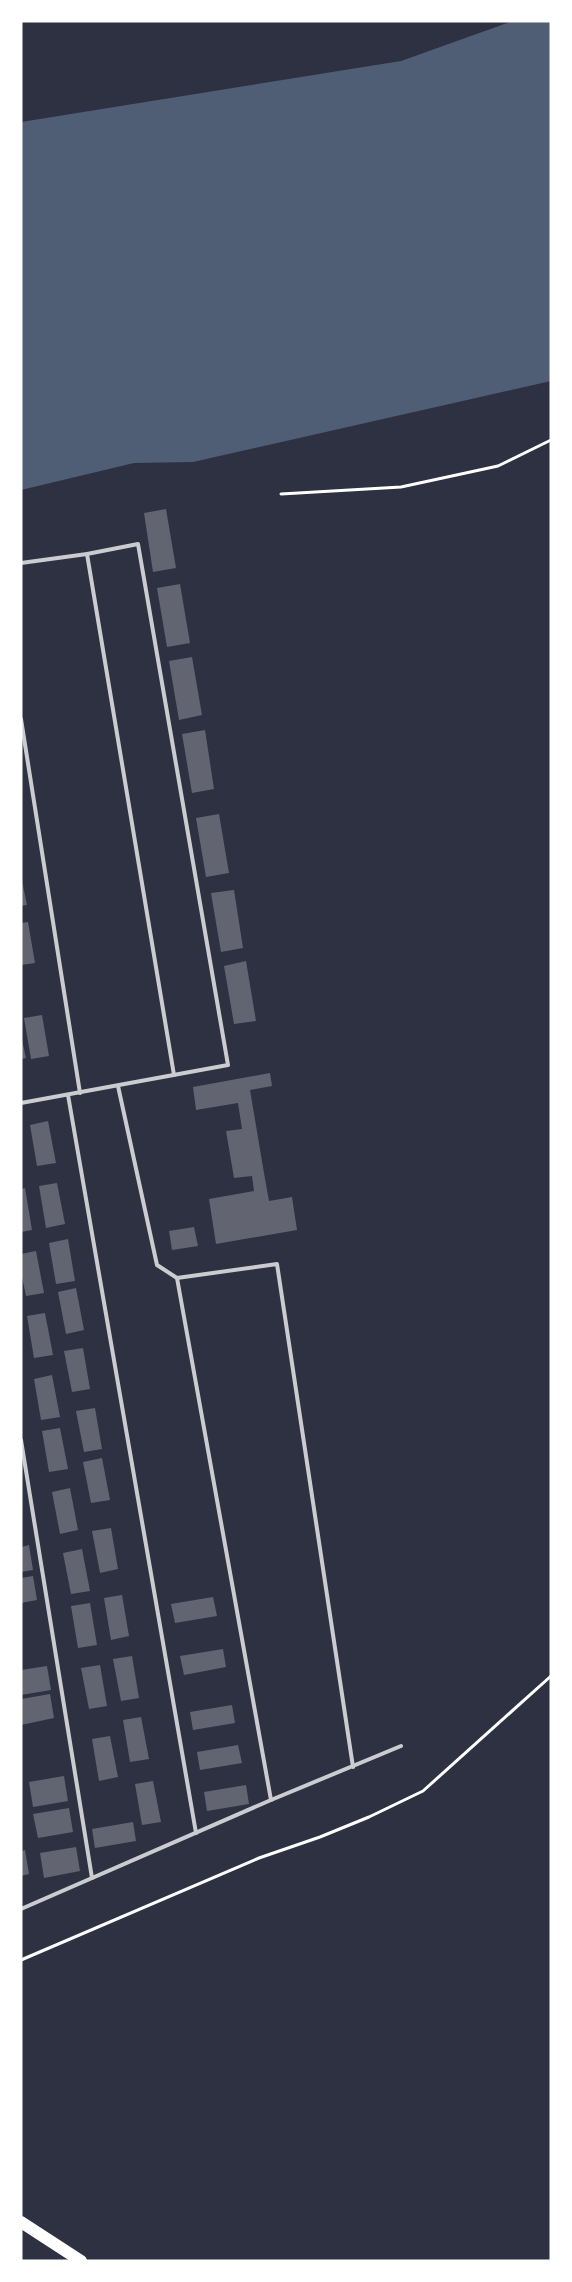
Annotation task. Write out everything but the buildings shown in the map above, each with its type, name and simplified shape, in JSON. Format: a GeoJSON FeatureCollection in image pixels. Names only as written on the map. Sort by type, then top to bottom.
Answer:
{"type":"FeatureCollection","features":[{"type":"Feature","properties":{"kind":"main road"},"geometry":{"type":"LineString","coordinates":[[21,2222],[81,2261]]}},
{"type":"Feature","properties":{"kind":"lane"},"geometry":{"type":"LineString","coordinates":[[21,563],[87,554],[138,544],[228,1065],[21,1104]]}},
{"type":"Feature","properties":{"kind":"lane"},"geometry":{"type":"LineString","coordinates":[[87,554],[174,1075]]}},
{"type":"Feature","properties":{"kind":"lane"},"geometry":{"type":"LineString","coordinates":[[21,719],[80,1093]]}},
{"type":"Feature","properties":{"kind":"lane"},"geometry":{"type":"LineString","coordinates":[[118,1086],[157,1265],[176,1278],[277,1264],[353,1768]]}},
{"type":"Feature","properties":{"kind":"lane"},"geometry":{"type":"LineString","coordinates":[[68,1095],[196,1833]]}},
{"type":"Feature","properties":{"kind":"lane"},"geometry":{"type":"LineString","coordinates":[[176,1278],[271,1800]]}},
{"type":"Feature","properties":{"kind":"lane"},"geometry":{"type":"LineString","coordinates":[[21,1440],[92,1878]]}},
{"type":"Feature","properties":{"kind":"lane"},"geometry":{"type":"LineString","coordinates":[[21,1909],[271,1800],[353,1768],[401,1746]]}},
{"type":"Feature","properties":{"kind":"path"},"geometry":{"type":"LineString","coordinates":[[282,494],[401,487],[498,466],[551,440]]}},
{"type":"Feature","properties":{"kind":"path"},"geometry":{"type":"LineString","coordinates":[[21,1960],[259,1858],[320,1837],[369,1817],[423,1791],[551,1676]]}},
{"type":"Feature","properties":{"kind":"water"},"geometry":{"type":"Polygon","coordinates":[[[513,21],[551,21],[551,381],[193,462],[134,463],[21,490],[21,122],[401,61],[513,21]]]}}]}
